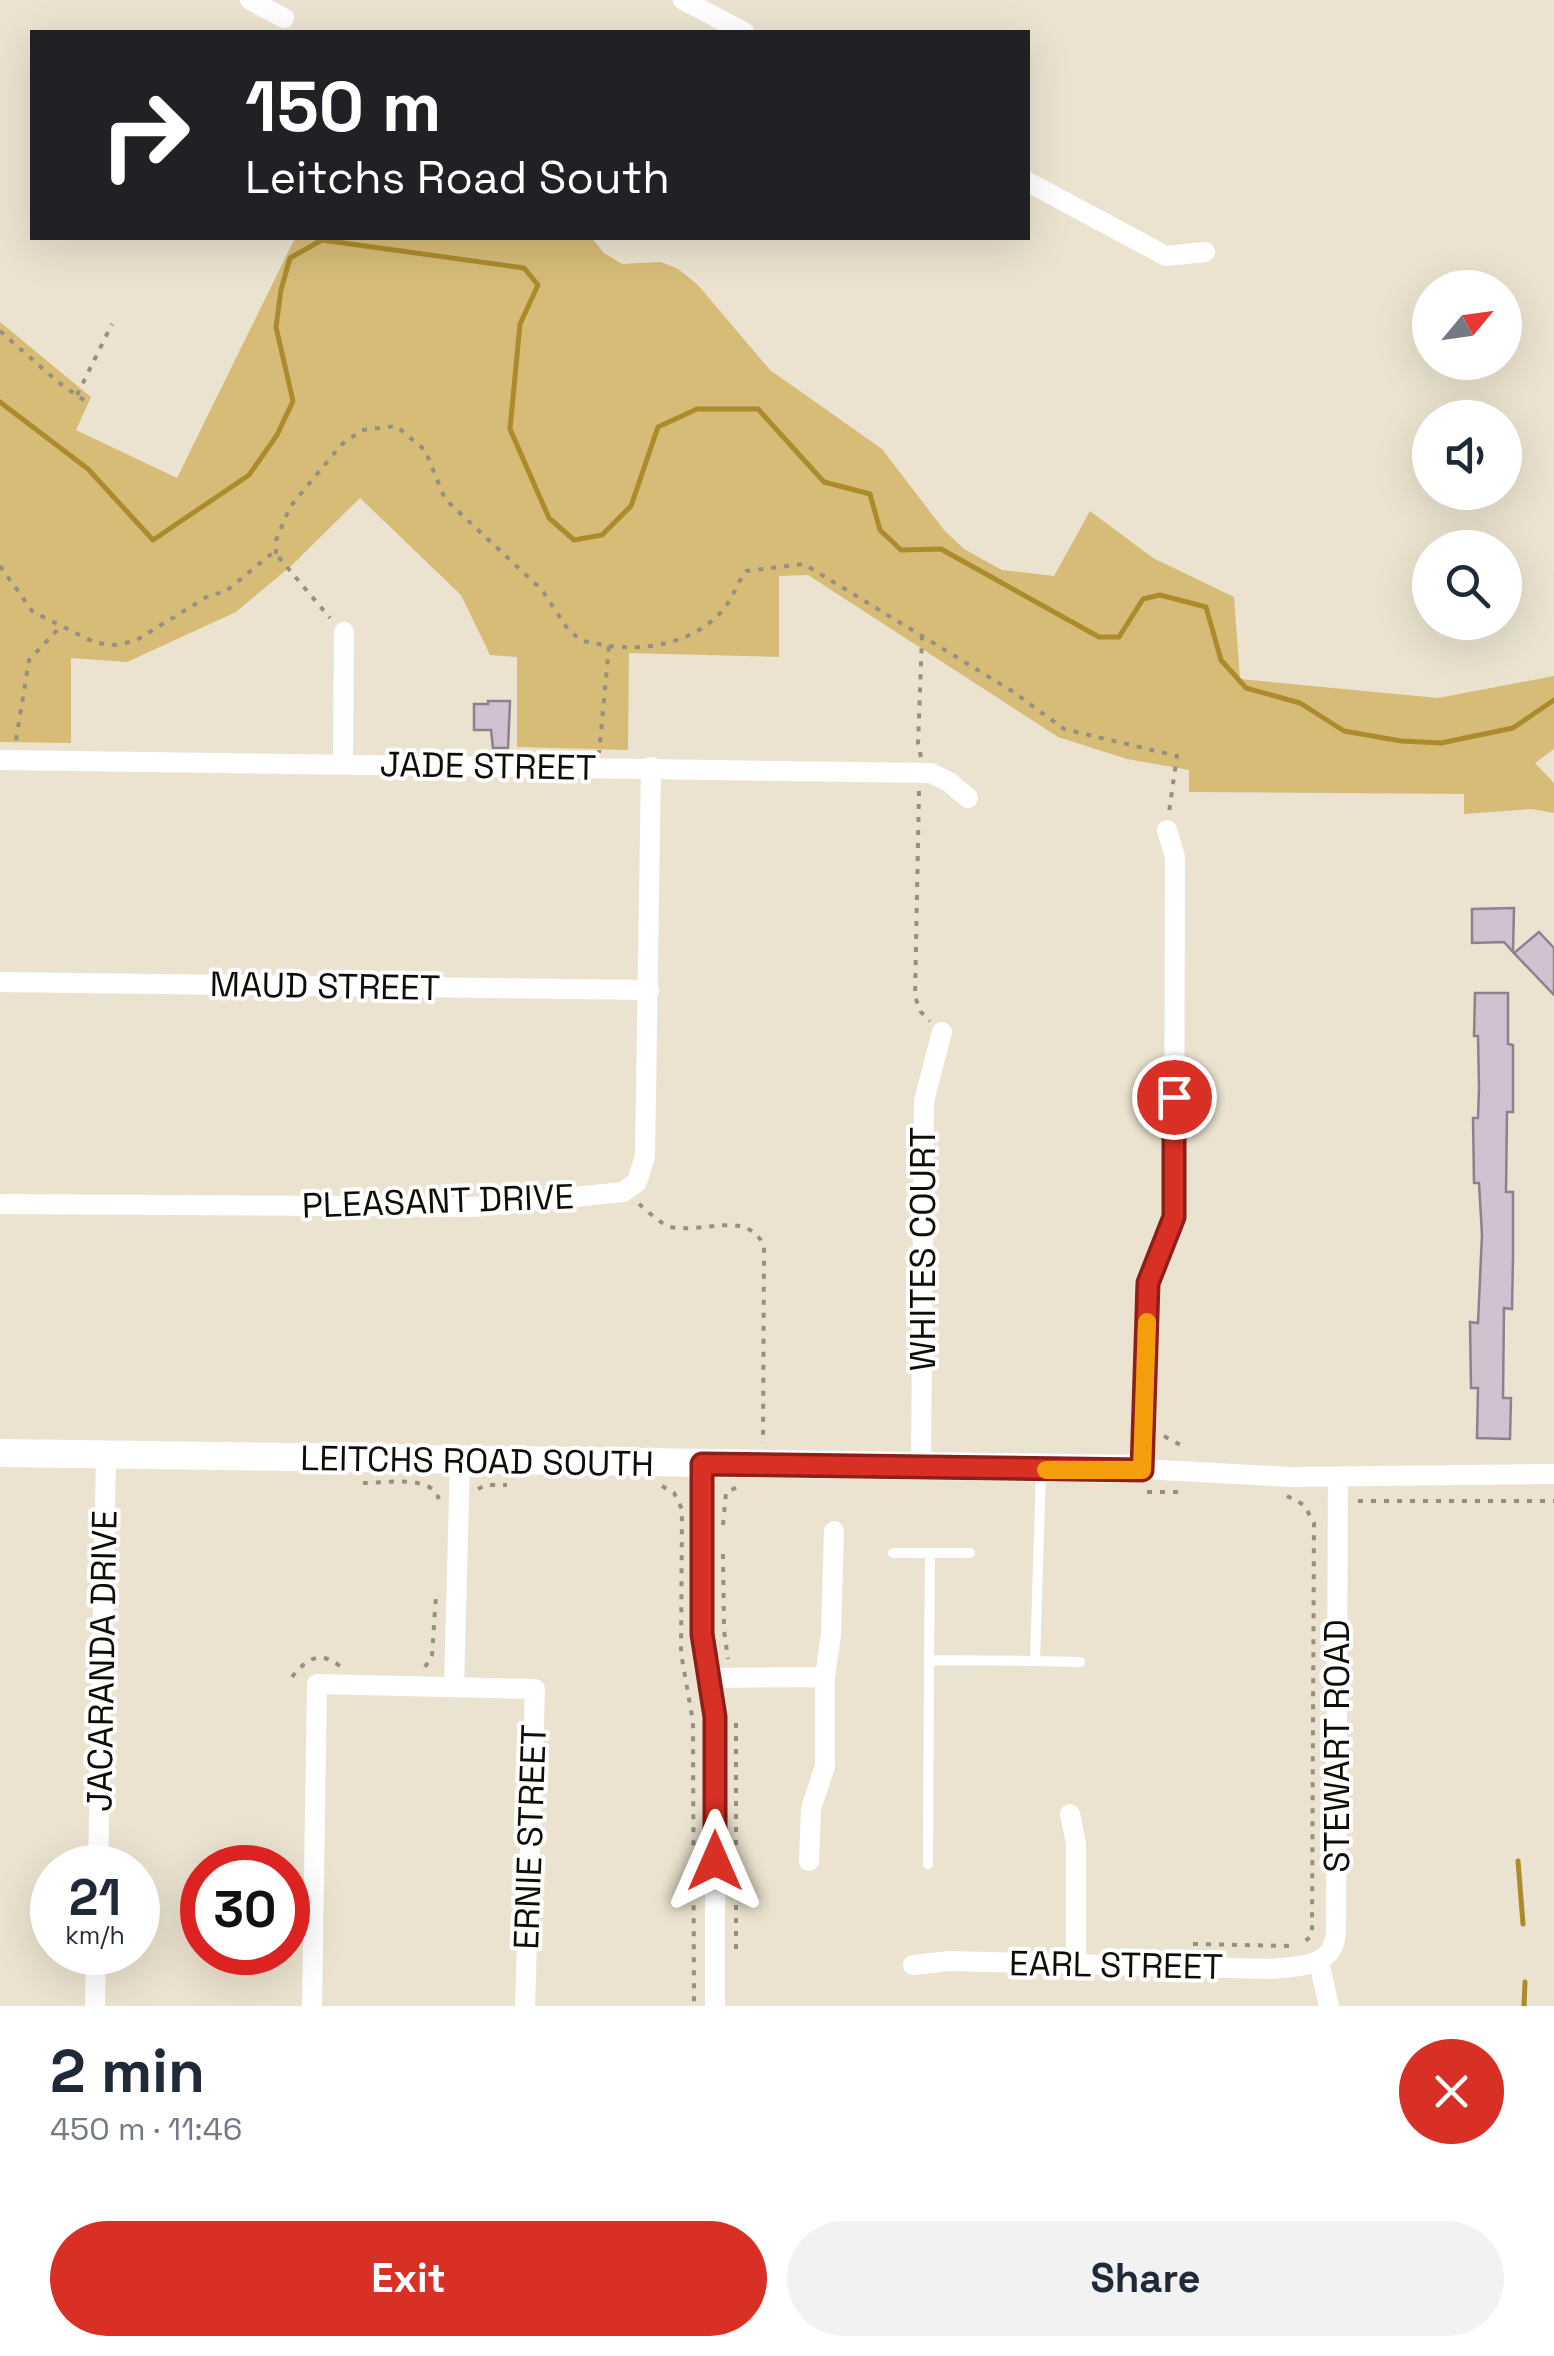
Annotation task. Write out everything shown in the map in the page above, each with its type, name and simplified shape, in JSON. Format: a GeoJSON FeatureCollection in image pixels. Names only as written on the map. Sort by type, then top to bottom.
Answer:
{"type":"FeatureCollection","features":[{"type":"Feature","properties":{"kind":"street"},"geometry":{"type":"LineString","coordinates":[[250,0],[284,18]]}},
{"type":"Feature","properties":{"kind":"street"},"geometry":{"type":"LineString","coordinates":[[683,0],[740,30]]}},
{"type":"Feature","properties":{"kind":"street"},"geometry":{"type":"LineString","coordinates":[[1030,183],[1166,256],[1205,252]]}},
{"type":"Feature","properties":{"kind":"street"},"geometry":{"type":"LineString","coordinates":[[343,764],[344,632]]}},
{"type":"Feature","properties":{"kind":"street","name":"JADE STREET"},"geometry":{"type":"LineString","coordinates":[[7,760],[931,772],[968,798]]}},
{"type":"Feature","properties":{"kind":"street","name":"PLEASANT DRIVE"},"geometry":{"type":"LineString","coordinates":[[0,1204],[474,1207],[623,1192],[637,1182],[644,1156],[650,990],[651,767]]}},
{"type":"Feature","properties":{"kind":"street"},"geometry":{"type":"LineString","coordinates":[[1138,1480],[1148,1283],[1174,1217],[1174,858],[1167,830]]}},
{"type":"Feature","properties":{"kind":"street","name":"MAUD STREET"},"geometry":{"type":"LineString","coordinates":[[0,982],[650,990]]}},
{"type":"Feature","properties":{"kind":"street","name":"WHITES COURT"},"geometry":{"type":"LineString","coordinates":[[921,1468],[924,1101],[942,1032]]}},
{"type":"Feature","properties":{"kind":"street","name":"LEITCHS ROAD SOUTH"},"geometry":{"type":"LineString","coordinates":[[0,1453],[1041,1470],[1138,1480],[1554,1474]]}},
{"type":"Feature","properties":{"kind":"street","name":"JACARANDA DRIVE"},"geometry":{"type":"LineString","coordinates":[[98,1845],[106,1455]]}},
{"type":"Feature","properties":{"kind":"street"},"geometry":{"type":"LineString","coordinates":[[312,2006],[317,1684],[454,1687],[460,1461]]}},
{"type":"Feature","properties":{"kind":"street"},"geometry":{"type":"LineString","coordinates":[[702,1464],[702,1634],[715,1717],[715,2006]]}},
{"type":"Feature","properties":{"kind":"street","name":"STEWART ROAD"},"geometry":{"type":"LineString","coordinates":[[1319,1962],[1331,1952],[1336,1932],[1338,1477]]}},
{"type":"Feature","properties":{"kind":"street"},"geometry":{"type":"LineString","coordinates":[[810,1861],[811,1809],[825,1766],[825,1677],[832,1634],[834,1531]]}},
{"type":"Feature","properties":{"kind":"street"},"geometry":{"type":"LineString","coordinates":[[710,1678],[825,1677]]}},
{"type":"Feature","properties":{"kind":"street","name":"ERNIE STREET"},"geometry":{"type":"LineString","coordinates":[[454,1687],[534,1689],[525,2006]]}},
{"type":"Feature","properties":{"kind":"street"},"geometry":{"type":"LineString","coordinates":[[1070,1814],[1076,1843],[1076,1964]]}},
{"type":"Feature","properties":{"kind":"street","name":"EARL STREET"},"geometry":{"type":"LineString","coordinates":[[912,1965],[949,1961],[1271,1968],[1319,1962]]}},
{"type":"Feature","properties":{"kind":"street"},"geometry":{"type":"LineString","coordinates":[[1319,1962],[1329,2006]]}},
{"type":"Feature","properties":{"kind":"street"},"geometry":{"type":"LineString","coordinates":[[95,2006],[96,1975]]}},
{"type":"Feature","properties":{"kind":"lane"},"geometry":{"type":"LineString","coordinates":[[1035,1661],[1041,1470]]}},
{"type":"Feature","properties":{"kind":"lane"},"geometry":{"type":"LineString","coordinates":[[893,1554],[970,1553]]}},
{"type":"Feature","properties":{"kind":"lane"},"geometry":{"type":"LineString","coordinates":[[928,1864],[930,1554]]}},
{"type":"Feature","properties":{"kind":"lane"},"geometry":{"type":"LineString","coordinates":[[930,1660],[1080,1662]]}},
{"type":"Feature","properties":{"kind":"path"},"geometry":{"type":"LineString","coordinates":[[77,395],[112,324]]}},
{"type":"Feature","properties":{"kind":"path"},"geometry":{"type":"LineString","coordinates":[[0,331],[88,403]]}},
{"type":"Feature","properties":{"kind":"path"},"geometry":{"type":"LineString","coordinates":[[344,632],[276,554],[276,540],[290,507],[342,446],[362,430],[396,426],[425,450],[445,499],[542,590],[569,630],[583,641],[635,649],[665,644],[688,635],[725,608],[746,571],[804,564],[1012,691],[1064,729],[1178,756],[1167,830]]}},
{"type":"Feature","properties":{"kind":"path"},"geometry":{"type":"LineString","coordinates":[[0,566],[33,612],[60,627],[114,646],[135,641],[210,596],[225,592],[276,554]]}},
{"type":"Feature","properties":{"kind":"path"},"geometry":{"type":"LineString","coordinates":[[7,760],[28,660],[60,627]]}},
{"type":"Feature","properties":{"kind":"path"},"geometry":{"type":"LineString","coordinates":[[922,637],[918,744],[922,759]]}},
{"type":"Feature","properties":{"kind":"path"},"geometry":{"type":"LineString","coordinates":[[598,767],[609,646]]}},
{"type":"Feature","properties":{"kind":"path"},"geometry":{"type":"LineString","coordinates":[[920,781],[914,997],[921,1012],[942,1032]]}},
{"type":"Feature","properties":{"kind":"path"},"geometry":{"type":"LineString","coordinates":[[623,1192],[670,1226],[744,1226],[760,1236],[764,1246],[763,1466]]}},
{"type":"Feature","properties":{"kind":"path"},"geometry":{"type":"LineString","coordinates":[[1161,1435],[1186,1448]]}},
{"type":"Feature","properties":{"kind":"path"},"geometry":{"type":"LineString","coordinates":[[1138,1480],[1188,1492]]}},
{"type":"Feature","properties":{"kind":"path"},"geometry":{"type":"LineString","coordinates":[[350,1482],[427,1484],[437,1492],[441,1506]]}},
{"type":"Feature","properties":{"kind":"path"},"geometry":{"type":"LineString","coordinates":[[726,1492],[739,1487]]}},
{"type":"Feature","properties":{"kind":"path"},"geometry":{"type":"LineString","coordinates":[[674,1493],[682,1509],[681,1652],[693,1722],[694,2006]]}},
{"type":"Feature","properties":{"kind":"path"},"geometry":{"type":"LineString","coordinates":[[1193,1944],[1298,1946],[1311,1936],[1314,1523],[1304,1506],[1281,1493]]}},
{"type":"Feature","properties":{"kind":"path"},"geometry":{"type":"LineString","coordinates":[[1304,1506],[1355,1501],[1554,1502]]}},
{"type":"Feature","properties":{"kind":"path"},"geometry":{"type":"LineString","coordinates":[[417,1668],[428,1666],[432,1656],[437,1579]]}},
{"type":"Feature","properties":{"kind":"path"},"geometry":{"type":"LineString","coordinates":[[292,1676],[318,1656],[342,1667]]}},
{"type":"Feature","properties":{"kind":"shaded area"},"geometry":{"type":"Polygon","coordinates":[[[294,240],[594,240],[604,253],[622,264],[661,262],[678,269],[698,285],[770,370],[882,449],[944,530],[964,549],[1002,570],[1054,576],[1090,511],[1153,558],[1234,597],[1240,679],[1438,698],[1554,676],[1554,749],[1535,763],[1554,783],[1554,813],[1532,809],[1464,814],[1464,794],[1189,792],[1189,770],[1127,759],[1058,737],[808,575],[779,576],[779,657],[629,653],[628,750],[517,747],[517,657],[490,655],[461,595],[360,498],[292,565],[236,612],[127,662],[71,658],[71,743],[0,742],[0,322],[91,397],[76,430],[177,478],[294,240]]]}},
{"type":"Feature","properties":{"kind":"building"},"geometry":{"type":"Polygon","coordinates":[[[510,701],[508,748],[493,748],[491,730],[474,730],[474,704],[510,701]]]}},
{"type":"Feature","properties":{"kind":"building"},"geometry":{"type":"Polygon","coordinates":[[[1514,908],[1513,952],[1504,942],[1472,943],[1472,909],[1514,908]]]}},
{"type":"Feature","properties":{"kind":"building"},"geometry":{"type":"Polygon","coordinates":[[[1539,932],[1554,948],[1554,995],[1514,953],[1539,932]]]}},
{"type":"Feature","properties":{"kind":"building"},"geometry":{"type":"Polygon","coordinates":[[[1475,993],[1508,993],[1508,1044],[1513,1045],[1513,1112],[1507,1112],[1506,1192],[1513,1192],[1512,1309],[1504,1308],[1503,1398],[1511,1398],[1510,1439],[1477,1438],[1478,1388],[1471,1388],[1470,1322],[1478,1323],[1482,1235],[1479,1183],[1474,1183],[1473,1118],[1478,1118],[1479,1088],[1475,993]]]}},
{"type":"Feature","properties":{"kind":"waterway"},"geometry":{"type":"LineString","coordinates":[[0,402],[88,469],[153,540],[249,475],[277,435],[293,401],[276,327],[290,258],[322,240],[524,268],[538,285],[520,324],[510,429],[549,518],[574,540],[602,535],[631,506],[658,427],[697,409],[758,409],[824,482],[870,494],[880,530],[901,550],[941,549],[1099,637],[1119,637],[1143,599],[1160,595],[1206,607],[1221,660],[1246,688],[1300,703],[1344,731],[1441,743],[1513,728],[1554,700]]}},
{"type":"Feature","properties":{"kind":"waterway"},"geometry":{"type":"LineString","coordinates":[[1518,1861],[1523,1924]]}},
{"type":"Feature","properties":{"kind":"waterway"},"geometry":{"type":"LineString","coordinates":[[1524,2006],[1525,1982]]}},
{"type":"Feature","properties":{"kind":"slow traffic"},"geometry":{"type":"LineString","coordinates":[[1046,1470],[1142,1470],[1147,1322]]}},
{"type":"Feature","properties":{"kind":"route"},"geometry":{"type":"LineString","coordinates":[[715,1861],[715,1717],[702,1634],[702,1464],[1142,1470],[1148,1283],[1174,1217],[1174,1097]]}}]}
